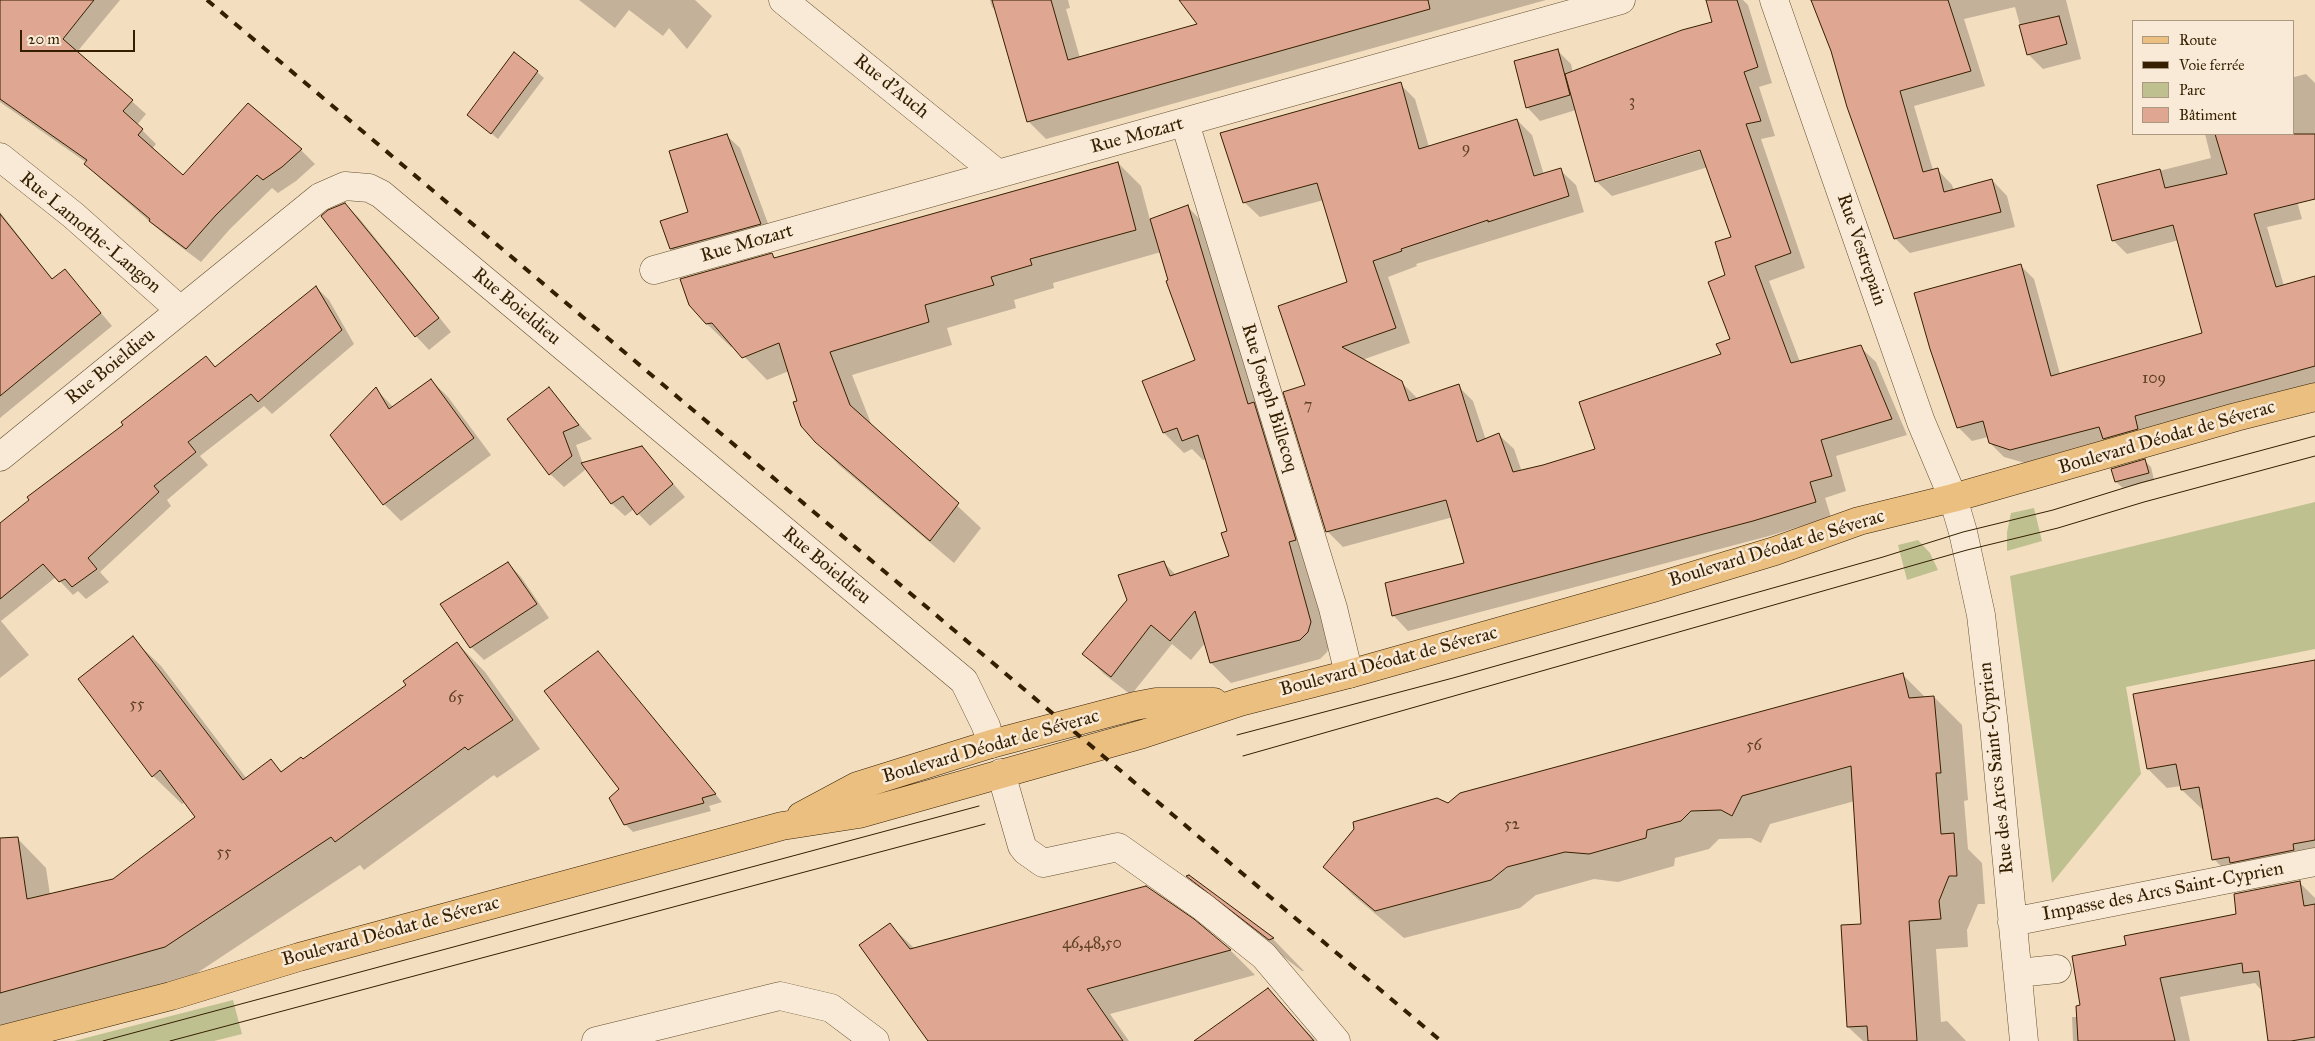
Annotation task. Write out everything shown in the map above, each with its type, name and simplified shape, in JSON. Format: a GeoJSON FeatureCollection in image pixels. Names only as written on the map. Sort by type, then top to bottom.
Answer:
{"type":"FeatureCollection","features":[{"type":"Feature","properties":{"kind":"main road","name":"Boulevard Déodat de Séverac"},"geometry":{"type":"LineString","coordinates":[[0,1040],[171,996],[299,957],[782,826],[859,814],[1142,734],[1240,702],[1350,674],[1711,571],[1859,522],[1953,498],[2315,397]]}},
{"type":"Feature","properties":{"kind":"main road","name":"Boulevard Déodat de Séverac"},"geometry":{"type":"LineString","coordinates":[[782,826],[857,786],[991,744],[1156,702],[1240,702]]}},
{"type":"Feature","properties":{"kind":"street","name":"Rue d'Auch"},"geometry":{"type":"LineString","coordinates":[[783,0],[998,174]]}},
{"type":"Feature","properties":{"kind":"street","name":"Rue Mozart"},"geometry":{"type":"LineString","coordinates":[[654,270],[1621,0]]}},
{"type":"Feature","properties":{"kind":"street","name":"Rue Vestrepain"},"geometry":{"type":"LineString","coordinates":[[1774,0],[1922,422],[1953,498]]}},
{"type":"Feature","properties":{"kind":"street","name":"Rue Joseph Billecoq"},"geometry":{"type":"LineString","coordinates":[[1186,123],[1333,608],[1350,674]]}},
{"type":"Feature","properties":{"kind":"street","name":"Rue Lamothe-Langon"},"geometry":{"type":"LineString","coordinates":[[0,157],[73,215],[180,310]]}},
{"type":"Feature","properties":{"kind":"street","name":"Rue Boieldieu"},"geometry":{"type":"LineString","coordinates":[[0,457],[320,197],[334,190],[351,186],[369,188],[381,194],[964,681],[986,726],[991,744]]}},
{"type":"Feature","properties":{"kind":"street","name":"Rue des Arcs Saint-Cyprien"},"geometry":{"type":"LineString","coordinates":[[1953,498],[1963,532],[1981,615],[1994,726],[2024,1041]]}},
{"type":"Feature","properties":{"kind":"street"},"geometry":{"type":"LineString","coordinates":[[1001,773],[1022,846],[1026,851],[1043,863],[1118,847],[1203,907],[1264,956],[1336,1041]]}},
{"type":"Feature","properties":{"kind":"street","name":"Impasse des Arcs Saint-Cyprien"},"geometry":{"type":"LineString","coordinates":[[2012,922],[2315,862]]}},
{"type":"Feature","properties":{"kind":"street"},"geometry":{"type":"LineString","coordinates":[[2018,972],[2057,969]]}},
{"type":"Feature","properties":{"kind":"street"},"geometry":{"type":"LineString","coordinates":[[596,1041],[636,1036],[780,996],[832,1008],[875,1041]]}},
{"type":"Feature","properties":{"kind":"green space"},"geometry":{"type":"Polygon","coordinates":[[[2315,502],[2315,649],[2126,687],[2141,774],[2052,883],[2010,576],[2315,502]]]}},
{"type":"Feature","properties":{"kind":"green space"},"geometry":{"type":"Polygon","coordinates":[[[2034,508],[2042,541],[2007,551],[2007,532],[2011,513],[2034,508]]]}},
{"type":"Feature","properties":{"kind":"green space"},"geometry":{"type":"Polygon","coordinates":[[[1918,540],[1930,553],[1938,570],[1907,580],[1898,545],[1918,540]]]}},
{"type":"Feature","properties":{"kind":"green space"},"geometry":{"type":"Polygon","coordinates":[[[233,1000],[242,1034],[214,1041],[74,1041],[233,1000]]]}},
{"type":"Feature","properties":{"kind":"building"},"geometry":{"type":"Polygon","coordinates":[[[0,0],[94,0],[63,39],[133,100],[123,111],[143,129],[138,135],[183,175],[248,103],[302,149],[282,167],[263,180],[257,175],[216,215],[186,249],[149,221],[150,219],[84,164],[87,160],[0,99],[0,0]]]}},
{"type":"Feature","properties":{"kind":"building"},"geometry":{"type":"Polygon","coordinates":[[[992,0],[1051,0],[1068,60],[1197,24],[1179,0],[1428,0],[1430,9],[1027,122],[992,0]]]}},
{"type":"Feature","properties":{"kind":"building"},"geometry":{"type":"Polygon","coordinates":[[[1706,0],[1737,0],[1758,67],[1744,72],[1761,121],[1746,124],[1791,253],[1755,266],[1791,363],[1861,345],[1892,419],[1821,440],[1832,476],[1810,482],[1816,502],[1753,521],[1392,616],[1385,583],[1464,563],[1446,500],[1326,532],[1283,392],[1305,385],[1278,306],[1347,282],[1317,183],[1243,203],[1220,133],[1401,82],[1419,149],[1517,119],[1534,176],[1561,168],[1569,196],[1488,222],[1488,220],[1401,249],[1402,251],[1373,261],[1396,328],[1342,347],[1402,381],[1409,401],[1459,384],[1477,442],[1499,433],[1513,472],[1543,465],[1595,449],[1579,402],[1721,354],[1716,344],[1730,339],[1708,282],[1725,275],[1715,242],[1731,237],[1700,150],[1595,182],[1565,74],[1682,30],[1712,22],[1706,0]]]}},
{"type":"Feature","properties":{"kind":"building"},"geometry":{"type":"Polygon","coordinates":[[[1811,0],[1948,0],[1971,71],[1900,91],[1923,172],[1938,168],[1944,192],[1992,179],[2001,212],[1894,239],[1847,107],[1831,51],[1811,0]]]}},
{"type":"Feature","properties":{"kind":"building"},"geometry":{"type":"Polygon","coordinates":[[[2059,16],[2067,44],[2027,55],[2019,25],[2059,16]]]}},
{"type":"Feature","properties":{"kind":"building"},"geometry":{"type":"Polygon","coordinates":[[[1558,49],[1570,95],[1526,108],[1514,61],[1558,49]]]}},
{"type":"Feature","properties":{"kind":"building"},"geometry":{"type":"Polygon","coordinates":[[[514,52],[538,71],[491,134],[467,115],[514,52]]]}},
{"type":"Feature","properties":{"kind":"building"},"geometry":{"type":"Polygon","coordinates":[[[727,134],[761,224],[670,249],[660,221],[688,212],[669,151],[727,134]]]}},
{"type":"Feature","properties":{"kind":"building"},"geometry":{"type":"Polygon","coordinates":[[[2315,134],[2315,199],[2254,214],[2276,287],[2315,276],[2315,366],[2135,416],[2138,429],[2103,439],[2099,427],[2010,450],[1989,443],[1983,421],[1957,428],[1930,349],[1914,293],[2021,264],[2051,376],[2202,333],[2173,225],[2112,241],[2097,185],[2160,169],[2165,188],[2227,174],[2215,135],[2315,134]]]}},
{"type":"Feature","properties":{"kind":"building"},"geometry":{"type":"Polygon","coordinates":[[[1118,162],[1136,230],[1030,259],[1032,265],[991,277],[994,285],[925,305],[929,322],[830,352],[850,405],[959,503],[930,541],[815,442],[801,426],[793,402],[797,401],[779,343],[742,358],[712,323],[706,324],[689,305],[680,279],[772,253],[774,258],[1118,162]]]}},
{"type":"Feature","properties":{"kind":"building"},"geometry":{"type":"Polygon","coordinates":[[[345,203],[439,318],[415,337],[321,216],[328,210],[345,203]]]}},
{"type":"Feature","properties":{"kind":"building"},"geometry":{"type":"Polygon","coordinates":[[[1188,205],[1248,404],[1254,402],[1296,540],[1289,542],[1311,622],[1308,632],[1300,640],[1210,663],[1195,611],[1170,641],[1151,625],[1111,677],[1082,654],[1127,600],[1118,575],[1164,561],[1170,576],[1229,556],[1221,533],[1227,531],[1198,435],[1182,441],[1177,428],[1163,433],[1142,381],[1195,360],[1166,281],[1168,280],[1150,219],[1188,205]]]}},
{"type":"Feature","properties":{"kind":"building"},"geometry":{"type":"Polygon","coordinates":[[[0,214],[52,279],[65,269],[101,313],[0,396],[0,214]]]}},
{"type":"Feature","properties":{"kind":"building"},"geometry":{"type":"Polygon","coordinates":[[[316,286],[342,330],[258,402],[251,394],[188,442],[196,452],[154,486],[159,492],[88,558],[97,569],[72,587],[65,579],[59,582],[43,564],[0,599],[0,523],[29,500],[27,497],[123,425],[121,422],[206,356],[215,367],[316,286]]]}},
{"type":"Feature","properties":{"kind":"building"},"geometry":{"type":"Polygon","coordinates":[[[431,379],[474,438],[383,505],[330,435],[376,387],[389,409],[431,379]]]}},
{"type":"Feature","properties":{"kind":"building"},"geometry":{"type":"Polygon","coordinates":[[[549,387],[579,425],[563,432],[572,456],[549,475],[507,419],[549,387]]]}},
{"type":"Feature","properties":{"kind":"building"},"geometry":{"type":"Polygon","coordinates":[[[642,446],[673,484],[637,515],[623,496],[611,504],[581,463],[642,446]]]}},
{"type":"Feature","properties":{"kind":"building"},"geometry":{"type":"Polygon","coordinates":[[[2145,459],[2149,473],[2115,482],[2111,469],[2145,459]]]}},
{"type":"Feature","properties":{"kind":"building"},"geometry":{"type":"Polygon","coordinates":[[[508,562],[537,604],[470,648],[440,604],[508,562]]]}},
{"type":"Feature","properties":{"kind":"building"},"geometry":{"type":"Polygon","coordinates":[[[133,636],[243,780],[271,759],[281,772],[301,757],[303,759],[406,685],[403,681],[457,642],[513,720],[468,750],[465,747],[335,842],[331,837],[165,947],[0,993],[0,838],[18,837],[27,899],[113,879],[195,817],[160,770],[152,777],[78,679],[133,636]]]}},
{"type":"Feature","properties":{"kind":"building"},"geometry":{"type":"Polygon","coordinates":[[[598,651],[716,794],[702,798],[704,803],[624,825],[609,798],[619,789],[544,691],[598,651]]]}},
{"type":"Feature","properties":{"kind":"building"},"geometry":{"type":"Polygon","coordinates":[[[2315,660],[2315,840],[2293,844],[2294,850],[2230,863],[2229,857],[2212,860],[2199,787],[2181,790],[2176,764],[2147,769],[2133,694],[2315,660]]]}},
{"type":"Feature","properties":{"kind":"building"},"geometry":{"type":"Polygon","coordinates":[[[1903,673],[1909,698],[1934,696],[1941,773],[1936,773],[1941,834],[1954,833],[1957,876],[1949,876],[1939,901],[1941,919],[1909,921],[1917,1041],[1868,1041],[1867,1026],[1847,1027],[1841,925],[1861,924],[1851,766],[1742,796],[1732,816],[1721,810],[1691,811],[1681,821],[1647,830],[1646,838],[1589,854],[1565,852],[1507,867],[1491,880],[1375,911],[1323,867],[1354,829],[1353,822],[1437,798],[1448,803],[1460,793],[1903,673]]]}},
{"type":"Feature","properties":{"kind":"building"},"geometry":{"type":"Polygon","coordinates":[[[1189,875],[1274,938],[1269,940],[1186,876],[1189,875]]]}},
{"type":"Feature","properties":{"kind":"building"},"geometry":{"type":"Polygon","coordinates":[[[2300,881],[2304,906],[2315,904],[2315,1037],[2291,1041],[2268,1041],[2259,971],[2243,973],[2242,963],[2160,978],[2175,1041],[2078,1041],[2076,1006],[2080,1005],[2072,956],[2126,945],[2124,936],[2236,914],[2234,894],[2300,881]]]}},
{"type":"Feature","properties":{"kind":"building"},"geometry":{"type":"Polygon","coordinates":[[[1146,886],[1194,919],[1231,950],[1087,989],[1123,1041],[928,1041],[859,945],[890,923],[910,949],[1146,886]]]}},
{"type":"Feature","properties":{"kind":"building"},"geometry":{"type":"Polygon","coordinates":[[[1268,988],[1314,1041],[1194,1041],[1268,988]]]}},
{"type":"Feature","properties":{"kind":"tram line"},"geometry":{"type":"LineString","coordinates":[[1237,735],[1453,678],[1883,557],[1963,532],[2053,510],[2140,483],[2315,436]]}},
{"type":"Feature","properties":{"kind":"tram line"},"geometry":{"type":"LineString","coordinates":[[1243,756],[1967,550],[2058,528],[2144,502],[2315,456]]}},
{"type":"Feature","properties":{"kind":"tram line"},"geometry":{"type":"LineString","coordinates":[[103,1041],[979,806]]}},
{"type":"Feature","properties":{"kind":"tram line"},"geometry":{"type":"LineString","coordinates":[[170,1041],[985,824]]}},
{"type":"Feature","properties":{"kind":"railway"},"geometry":{"type":"LineString","coordinates":[[207,0],[1441,1041]]}}]}
